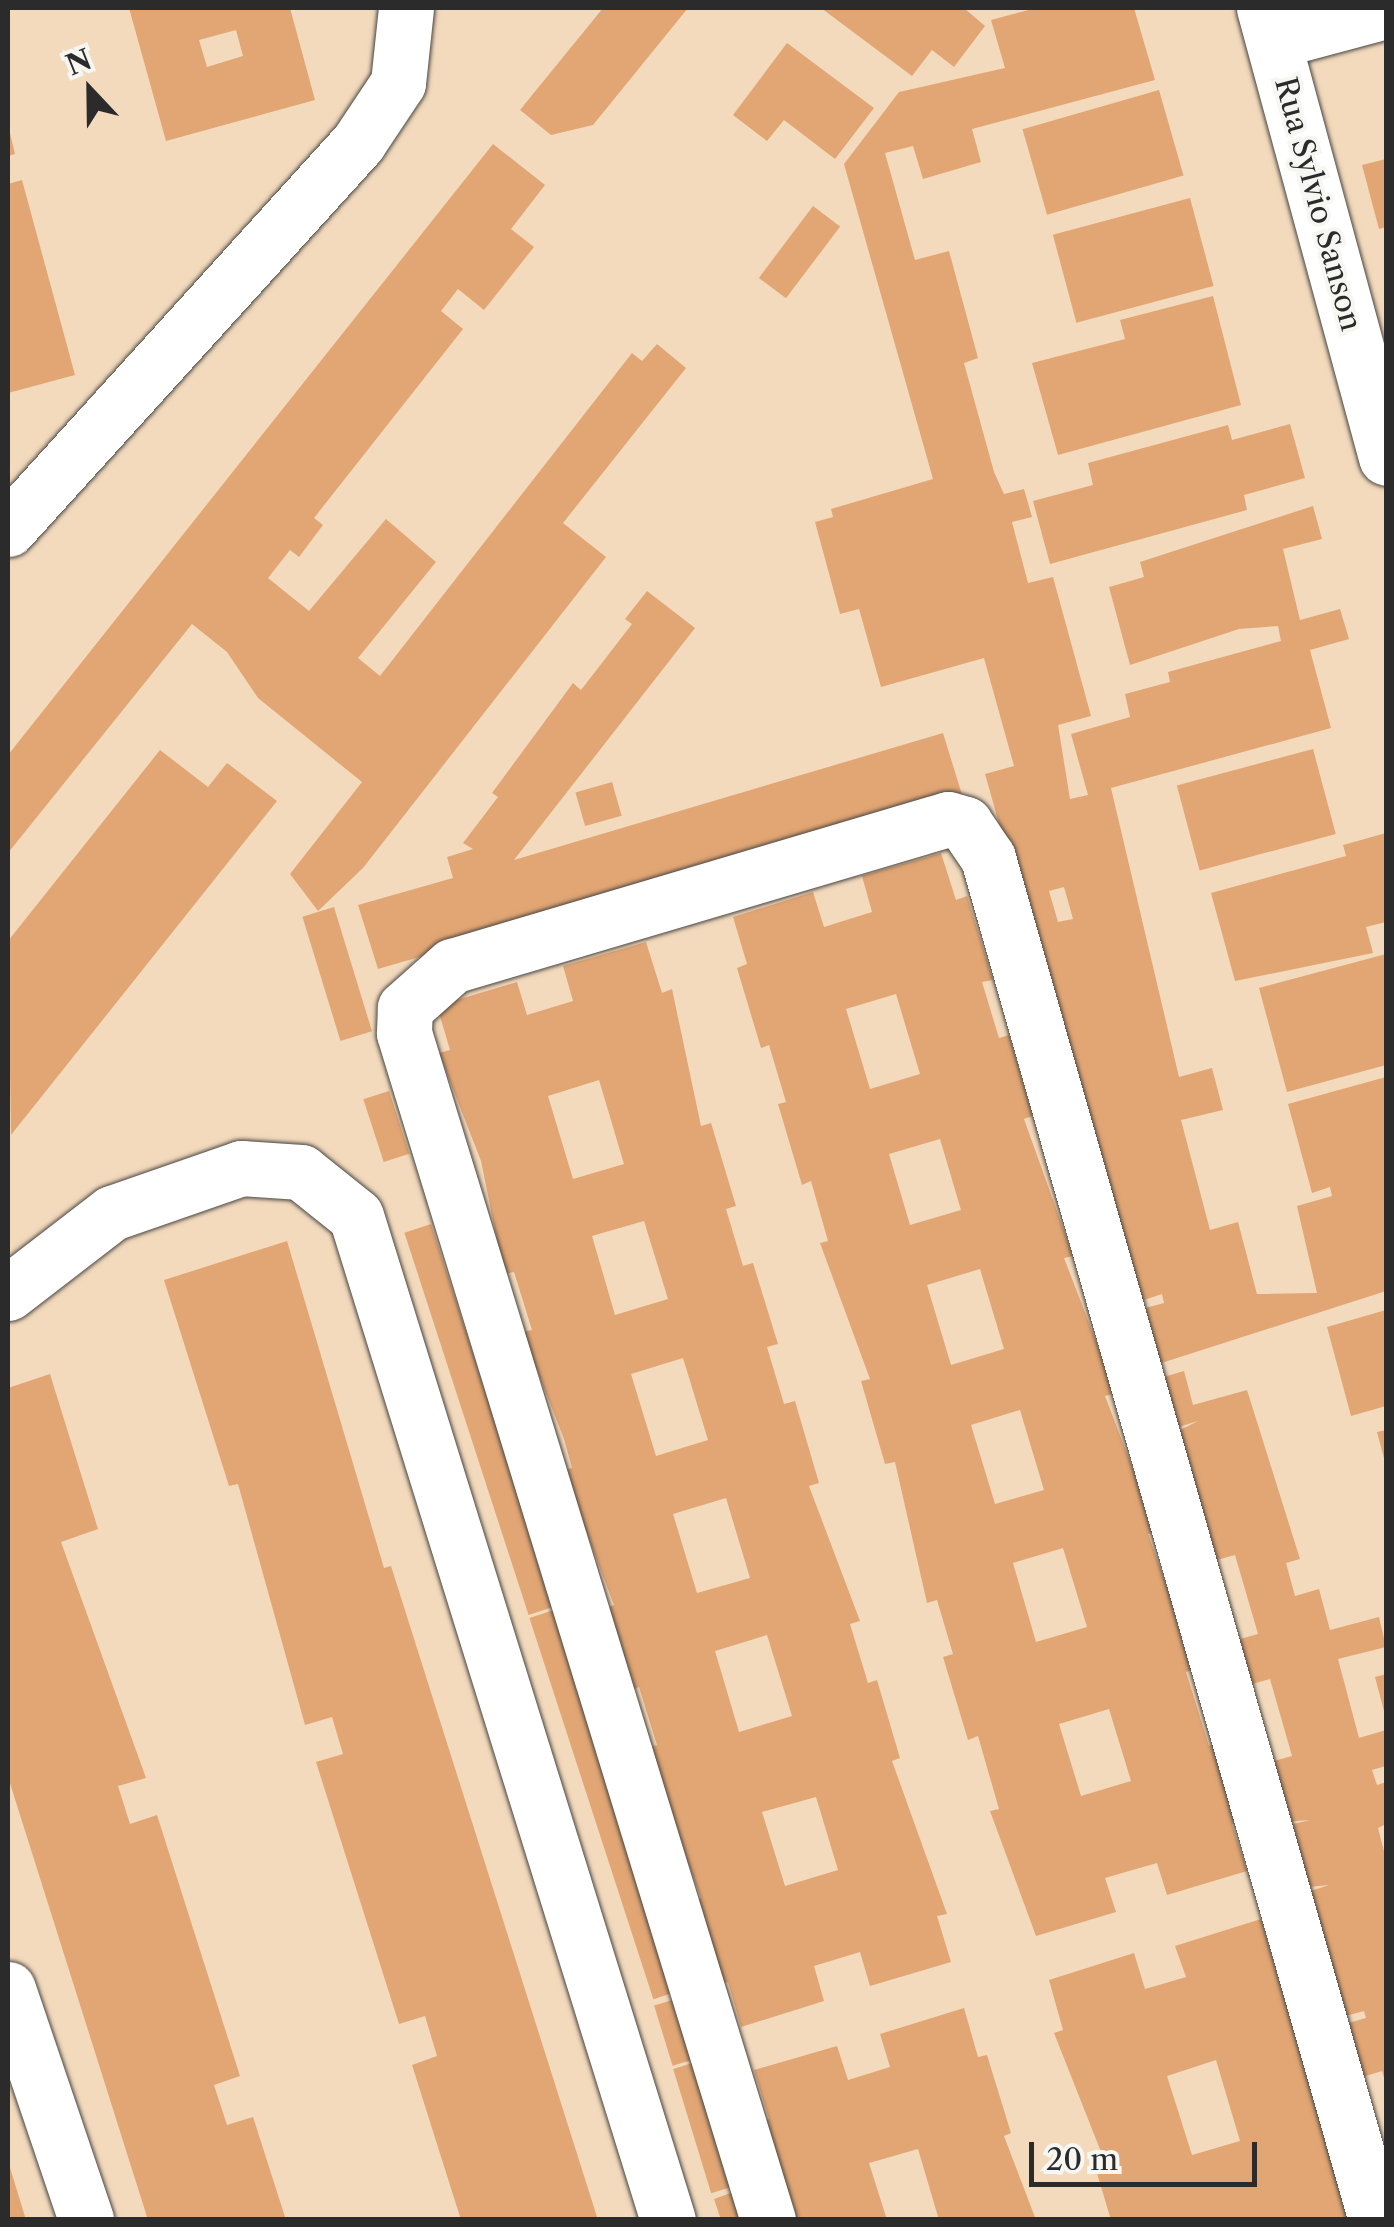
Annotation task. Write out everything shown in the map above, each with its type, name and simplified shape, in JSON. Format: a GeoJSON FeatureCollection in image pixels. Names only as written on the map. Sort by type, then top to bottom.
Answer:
{"type":"FeatureCollection","features":[{"type":"Feature","properties":{"kind":"street"},"geometry":{"type":"LineString","coordinates":[[8,529],[358,143],[398,83],[406,8]]}},
{"type":"Feature","properties":{"kind":"street"},"geometry":{"type":"LineString","coordinates":[[1269,24],[1386,11]]}},
{"type":"Feature","properties":{"kind":"street","name":"Rua Sylvio Sanson"},"geometry":{"type":"LineString","coordinates":[[1269,24],[1386,458]]}},
{"type":"Feature","properties":{"kind":"street"},"geometry":{"type":"LineString","coordinates":[[768,2220],[404,1033],[405,1008],[452,966],[948,819],[965,824],[988,858],[1376,2220]]}},
{"type":"Feature","properties":{"kind":"street"},"geometry":{"type":"LineString","coordinates":[[8,1294],[112,1214],[241,1168],[301,1172],[356,1216],[668,2220]]}},
{"type":"Feature","properties":{"kind":"street"},"geometry":{"type":"LineString","coordinates":[[8,1989],[86,2220]]}},
{"type":"Feature","properties":{"kind":"building"},"geometry":{"type":"Polygon","coordinates":[[[129,8],[290,8],[315,100],[166,141],[129,8]],[[236,30],[199,40],[207,67],[243,56],[236,30]]]}},
{"type":"Feature","properties":{"kind":"building"},"geometry":{"type":"Polygon","coordinates":[[[603,8],[688,8],[593,125],[551,135],[520,110],[603,8]]]}},
{"type":"Feature","properties":{"kind":"building"},"geometry":{"type":"Polygon","coordinates":[[[821,8],[964,8],[985,26],[954,67],[932,50],[912,76],[821,8]]]}},
{"type":"Feature","properties":{"kind":"building"},"geometry":{"type":"Polygon","coordinates":[[[1036,8],[1134,8],[1155,80],[972,129],[981,162],[923,179],[913,146],[885,153],[915,260],[949,251],[978,358],[964,363],[994,472],[1004,494],[1024,489],[1032,517],[1012,522],[1028,583],[1053,577],[1091,716],[1058,725],[1070,799],[1088,795],[1071,734],[1130,717],[1125,694],[1170,682],[1168,672],[1281,641],[1278,626],[1239,629],[1130,665],[1109,587],[1144,577],[1140,562],[1313,506],[1322,539],[1283,549],[1300,620],[1340,609],[1349,639],[1310,650],[1331,728],[1111,788],[1179,1077],[1212,1068],[1223,1110],[1181,1120],[1210,1230],[1238,1222],[1257,1294],[1317,1293],[1297,1206],[1332,1196],[1330,1187],[1312,1193],[1288,1104],[1386,1077],[1386,1291],[1149,1367],[1134,1311],[1164,1303],[1162,1294],[1135,1303],[985,774],[1014,766],[984,658],[881,687],[859,609],[840,614],[815,522],[833,517],[831,509],[933,479],[844,164],[899,92],[1005,68],[991,20],[1036,8]],[[1064,887],[1049,891],[1058,922],[1073,919],[1064,887]]]}},
{"type":"Feature","properties":{"kind":"building"},"geometry":{"type":"Polygon","coordinates":[[[787,43],[874,108],[835,159],[784,120],[767,141],[733,115],[787,43]]]}},
{"type":"Feature","properties":{"kind":"building"},"geometry":{"type":"Polygon","coordinates":[[[1159,90],[1184,176],[1047,215],[1023,129],[1159,90]]]}},
{"type":"Feature","properties":{"kind":"building"},"geometry":{"type":"Polygon","coordinates":[[[8,130],[15,154],[8,156],[8,130]]]}},
{"type":"Feature","properties":{"kind":"building"},"geometry":{"type":"Polygon","coordinates":[[[493,144],[545,185],[511,229],[534,247],[484,310],[458,289],[441,311],[463,329],[314,518],[323,525],[299,557],[290,550],[268,578],[309,611],[386,519],[436,562],[358,658],[380,676],[632,353],[642,361],[657,344],[686,368],[563,523],[606,557],[363,868],[318,911],[290,874],[362,782],[258,698],[227,652],[192,624],[8,853],[8,755],[493,144]]]}},
{"type":"Feature","properties":{"kind":"building"},"geometry":{"type":"Polygon","coordinates":[[[1386,159],[1386,227],[1379,229],[1362,165],[1386,159]]]}},
{"type":"Feature","properties":{"kind":"building"},"geometry":{"type":"Polygon","coordinates":[[[22,180],[75,375],[8,393],[8,184],[22,180]]]}},
{"type":"Feature","properties":{"kind":"building"},"geometry":{"type":"Polygon","coordinates":[[[1190,198],[1214,286],[1076,323],[1053,235],[1190,198]]]}},
{"type":"Feature","properties":{"kind":"building"},"geometry":{"type":"Polygon","coordinates":[[[813,206],[840,226],[786,298],[759,278],[813,206]]]}},
{"type":"Feature","properties":{"kind":"building"},"geometry":{"type":"Polygon","coordinates":[[[1213,296],[1241,405],[1058,455],[1032,363],[1125,339],[1120,320],[1213,296]]]}},
{"type":"Feature","properties":{"kind":"building"},"geometry":{"type":"Polygon","coordinates":[[[1290,424],[1305,478],[1244,495],[1247,510],[1050,564],[1033,501],[1093,485],[1088,463],[1228,425],[1232,440],[1290,424]]]}},
{"type":"Feature","properties":{"kind":"building"},"geometry":{"type":"Polygon","coordinates":[[[647,591],[695,628],[514,860],[943,733],[963,798],[378,969],[358,905],[453,878],[447,857],[473,849],[463,843],[498,797],[492,793],[573,683],[581,690],[632,624],[625,619],[647,591]]]}},
{"type":"Feature","properties":{"kind":"building"},"geometry":{"type":"Polygon","coordinates":[[[1313,749],[1336,834],[1200,870],[1177,785],[1313,749]]]}},
{"type":"Feature","properties":{"kind":"building"},"geometry":{"type":"Polygon","coordinates":[[[160,750],[208,787],[227,763],[277,801],[11,1135],[8,941],[160,750]]]}},
{"type":"Feature","properties":{"kind":"building"},"geometry":{"type":"Polygon","coordinates":[[[612,782],[622,816],[585,826],[575,792],[612,782]]]}},
{"type":"Feature","properties":{"kind":"building"},"geometry":{"type":"Polygon","coordinates":[[[1386,833],[1386,922],[1366,927],[1373,953],[1235,981],[1211,893],[1346,856],[1343,845],[1386,833]]]}},
{"type":"Feature","properties":{"kind":"building"},"geometry":{"type":"Polygon","coordinates":[[[941,853],[956,900],[967,896],[993,980],[982,982],[999,1038],[1009,1035],[1033,1116],[1024,1119],[1073,1256],[1064,1258],[1116,1393],[1105,1396],[1157,1532],[1148,1534],[1197,1669],[1186,1672],[1209,1746],[1218,1742],[1242,1822],[1232,1824],[1247,1871],[1167,1895],[1157,1863],[1105,1878],[1116,1912],[1036,1936],[990,1811],[999,1809],[978,1736],[968,1740],[943,1657],[953,1654],[937,1600],[927,1603],[895,1462],[885,1464],[861,1381],[870,1379],[820,1243],[828,1241],[811,1181],[802,1185],[778,1104],[786,1102],[769,1045],[761,1048],[737,968],[747,964],[733,917],[813,892],[824,927],[872,912],[862,876],[941,853]],[[896,994],[846,1009],[870,1089],[920,1074],[896,994]],[[940,1139],[889,1154],[910,1225],[961,1210],[940,1139]],[[980,1269],[927,1285],[951,1365],[1004,1349],[980,1269]],[[1020,1410],[971,1425],[995,1504],[1044,1490],[1020,1410]],[[1063,1548],[1013,1563],[1036,1642],[1087,1627],[1063,1548]],[[1109,1709],[1059,1724],[1081,1796],[1131,1781],[1109,1709]]]}},
{"type":"Feature","properties":{"kind":"building"},"geometry":{"type":"Polygon","coordinates":[[[334,907],[372,1031],[340,1041],[302,917],[334,907]]]}},
{"type":"Feature","properties":{"kind":"building"},"geometry":{"type":"Polygon","coordinates":[[[646,942],[662,993],[672,989],[701,1126],[711,1123],[736,1206],[726,1209],[743,1266],[753,1263],[778,1344],[767,1347],[784,1404],[795,1401],[819,1483],[809,1486],[860,1621],[850,1624],[868,1683],[877,1680],[900,1758],[892,1761],[947,1914],[937,1916],[951,1962],[870,1986],[860,1952],[814,1966],[824,2001],[741,2027],[728,1982],[717,1985],[691,1900],[701,1898],[646,1748],[657,1745],[639,1687],[629,1691],[604,1609],[614,1605],[563,1470],[572,1468],[564,1439],[522,1332],[532,1330],[514,1272],[504,1274],[481,1161],[439,1053],[450,1050],[437,1006],[517,982],[527,1015],[573,1001],[563,966],[646,942]],[[599,1080],[548,1096],[573,1179],[624,1164],[599,1080]],[[644,1221],[592,1236],[615,1315],[668,1299],[644,1221]],[[683,1358],[631,1374],[656,1456],[708,1440],[683,1358]],[[726,1498],[673,1514],[697,1593],[750,1578],[726,1498]],[[767,1635],[715,1651],[739,1732],[792,1716],[767,1635]],[[816,1797],[762,1812],[785,1886],[838,1870],[816,1797]]]}},
{"type":"Feature","properties":{"kind":"building"},"geometry":{"type":"Polygon","coordinates":[[[1386,954],[1386,1065],[1287,1092],[1259,988],[1386,954]]]}},
{"type":"Feature","properties":{"kind":"building"},"geometry":{"type":"Polygon","coordinates":[[[389,1091],[409,1154],[384,1162],[363,1099],[389,1091]]]}},
{"type":"Feature","properties":{"kind":"building"},"geometry":{"type":"Polygon","coordinates":[[[431,1224],[555,1606],[529,1615],[404,1233],[431,1224]]]}},
{"type":"Feature","properties":{"kind":"building"},"geometry":{"type":"Polygon","coordinates":[[[287,1241],[384,1568],[391,1566],[598,2220],[461,2220],[412,2065],[437,2056],[425,2016],[399,2024],[316,1762],[343,1754],[332,1717],[305,1725],[238,1484],[229,1486],[164,1280],[287,1241]]]}},
{"type":"Feature","properties":{"kind":"building"},"geometry":{"type":"Polygon","coordinates":[[[1386,1310],[1386,1406],[1351,1416],[1327,1327],[1386,1310]]]}},
{"type":"Feature","properties":{"kind":"building"},"geometry":{"type":"Polygon","coordinates":[[[1184,1371],[1193,1405],[1247,1390],[1300,1559],[1286,1563],[1295,1596],[1319,1589],[1330,1630],[1379,1617],[1386,1647],[1338,1659],[1359,1738],[1386,1730],[1386,1766],[1372,1770],[1377,1785],[1386,1782],[1386,1824],[1378,1828],[1386,1859],[1386,2084],[1382,2071],[1356,2079],[1341,2025],[1366,2018],[1364,2011],[1338,2018],[1302,1894],[1329,1885],[1298,1888],[1281,1827],[1310,1820],[1282,1822],[1266,1763],[1292,1756],[1270,1679],[1245,1686],[1233,1641],[1258,1634],[1235,1555],[1210,1562],[1174,1433],[1198,1421],[1172,1429],[1157,1379],[1184,1371]]]}},
{"type":"Feature","properties":{"kind":"building"},"geometry":{"type":"Polygon","coordinates":[[[50,1374],[98,1529],[61,1542],[146,1778],[118,1786],[130,1824],[157,1815],[240,2076],[214,2085],[227,2125],[253,2117],[286,2220],[148,2220],[8,1777],[8,1388],[50,1374]]]}},
{"type":"Feature","properties":{"kind":"building"},"geometry":{"type":"Polygon","coordinates":[[[1386,1430],[1386,1462],[1385,1462],[1377,1432],[1386,1430]]]}},
{"type":"Feature","properties":{"kind":"building"},"geometry":{"type":"Polygon","coordinates":[[[557,1609],[681,1990],[653,1999],[529,1618],[557,1609]]]}},
{"type":"Feature","properties":{"kind":"building"},"geometry":{"type":"Polygon","coordinates":[[[1386,1674],[1386,1714],[1385,1715],[1375,1677],[1386,1674]]]}},
{"type":"Feature","properties":{"kind":"building"},"geometry":{"type":"Polygon","coordinates":[[[1261,1919],[1351,2220],[1111,2220],[1096,2170],[1107,2167],[1054,2033],[1063,2030],[1049,1980],[1134,1953],[1145,1989],[1186,1977],[1175,1946],[1261,1919]],[[1216,2060],[1167,2076],[1192,2155],[1240,2141],[1216,2060]]]}},
{"type":"Feature","properties":{"kind":"building"},"geometry":{"type":"Polygon","coordinates":[[[679,1998],[697,2058],[673,2066],[654,2006],[679,1998]]]}},
{"type":"Feature","properties":{"kind":"building"},"geometry":{"type":"Polygon","coordinates":[[[964,2008],[978,2057],[987,2055],[1011,2133],[1004,2136],[1036,2220],[939,2220],[918,2149],[869,2163],[887,2220],[797,2220],[792,2201],[784,2204],[760,2122],[769,2119],[754,2070],[837,2046],[848,2080],[890,2067],[880,2034],[964,2008]]]}},
{"type":"Feature","properties":{"kind":"building"},"geometry":{"type":"Polygon","coordinates":[[[699,2061],[737,2185],[711,2193],[673,2069],[699,2061]]]}},
{"type":"Feature","properties":{"kind":"building"},"geometry":{"type":"Polygon","coordinates":[[[8,2161],[26,2220],[8,2220],[8,2161]]]}},
{"type":"Feature","properties":{"kind":"building"},"geometry":{"type":"Polygon","coordinates":[[[742,2189],[752,2220],[721,2220],[714,2199],[742,2189]]]}}]}
